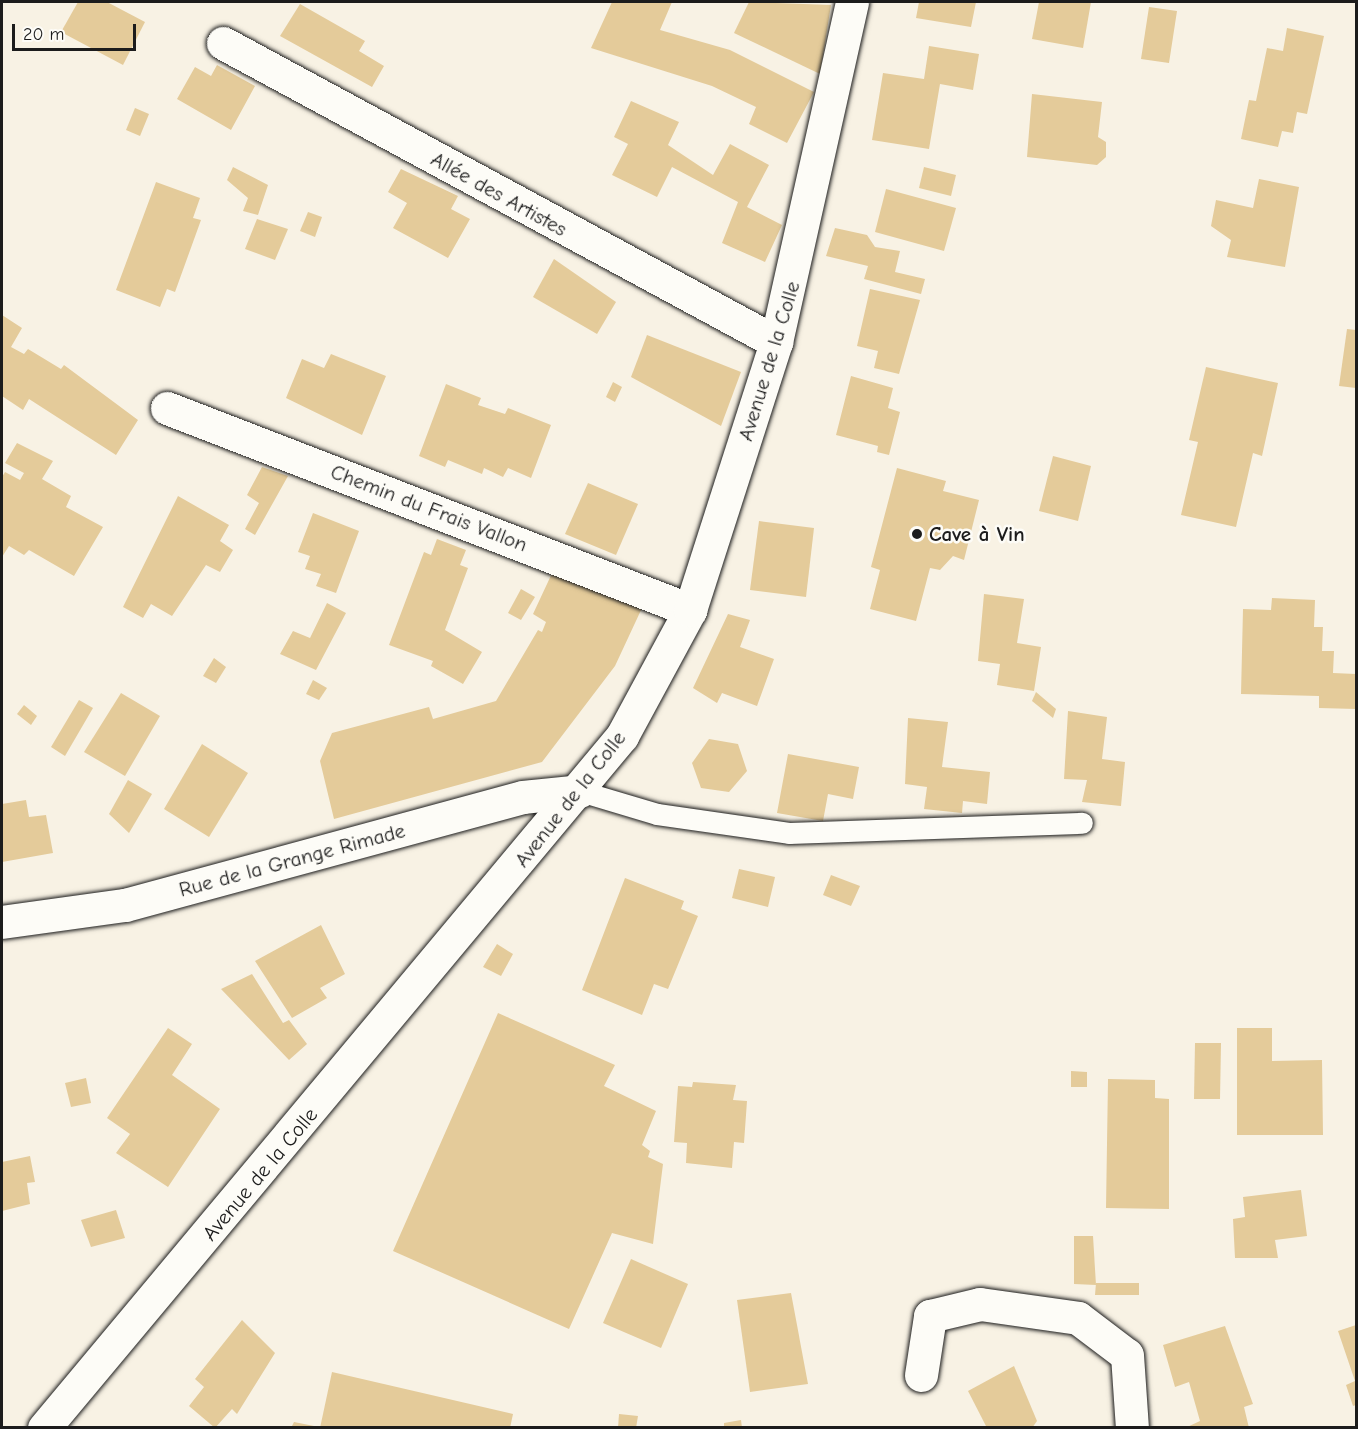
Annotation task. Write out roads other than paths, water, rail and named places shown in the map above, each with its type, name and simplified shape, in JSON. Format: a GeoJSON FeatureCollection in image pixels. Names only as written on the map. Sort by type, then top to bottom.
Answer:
{"type":"FeatureCollection","features":[{"type":"Feature","properties":{"kind":"street","name":"Avenue de la Colle"},"geometry":{"type":"LineString","coordinates":[[44,1428],[580,791],[622,736],[690,610],[776,342],[852,2]]}},
{"type":"Feature","properties":{"kind":"street","name":"Allée des Artistes"},"geometry":{"type":"LineString","coordinates":[[223,43],[776,342]]}},
{"type":"Feature","properties":{"kind":"street","name":"Chemin du Frais Vallon"},"geometry":{"type":"LineString","coordinates":[[167,408],[690,610]]}},
{"type":"Feature","properties":{"kind":"street","name":"Rue de la Grange Rimade"},"geometry":{"type":"LineString","coordinates":[[2,922],[125,905],[523,797],[580,791]]}},
{"type":"Feature","properties":{"kind":"street"},"geometry":{"type":"LineString","coordinates":[[921,1375],[930,1316],[980,1304],[1078,1318],[1126,1355],[1132,1428]]}},
{"type":"Feature","properties":{"kind":"lane"},"geometry":{"type":"LineString","coordinates":[[580,791],[657,814],[789,833],[1082,823]]}},
{"type":"Feature","properties":{"kind":"place","name":"Cave à Vin"},"geometry":{"type":"Point","coordinates":[917,534]}}]}
